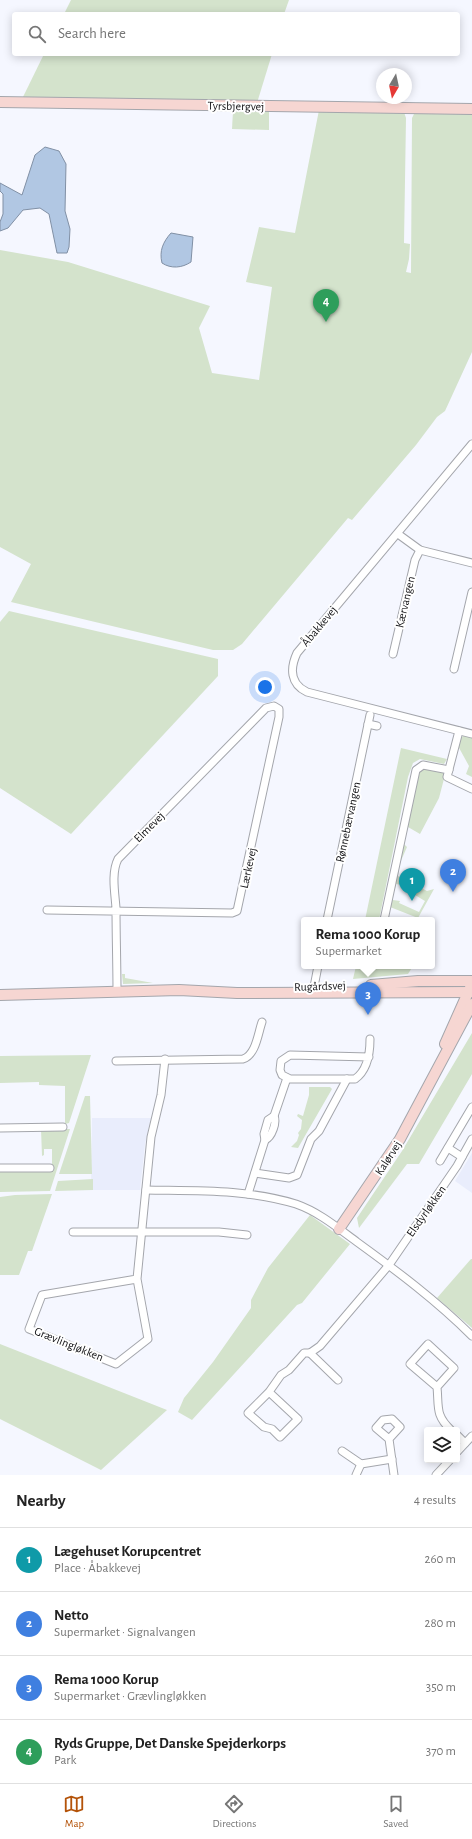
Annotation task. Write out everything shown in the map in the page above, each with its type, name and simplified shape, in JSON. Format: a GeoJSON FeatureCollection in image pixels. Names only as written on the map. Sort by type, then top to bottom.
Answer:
{"type":"FeatureCollection","features":[{"type":"Feature","properties":{"kind":"street","name":"Tyrsbjergvej"},"geometry":{"type":"LineString","coordinates":[[0,102],[472,109]]}},
{"type":"Feature","properties":{"kind":"street","name":"Åbakkevej"},"geometry":{"type":"LineString","coordinates":[[472,444],[297,653],[292,665],[293,676],[297,685],[310,693],[472,734]]}},
{"type":"Feature","properties":{"kind":"street"},"geometry":{"type":"LineString","coordinates":[[398,534],[420,550],[430,554],[472,563]]}},
{"type":"Feature","properties":{"kind":"street","name":"Kærvangen"},"geometry":{"type":"LineString","coordinates":[[393,654],[415,560],[420,550]]}},
{"type":"Feature","properties":{"kind":"street"},"geometry":{"type":"LineString","coordinates":[[454,669],[472,592]]}},
{"type":"Feature","properties":{"kind":"street","name":"Elmevej"},"geometry":{"type":"LineString","coordinates":[[117,991],[115,867],[120,856],[266,708],[276,707]]}},
{"type":"Feature","properties":{"kind":"street","name":"Lærkevej"},"geometry":{"type":"LineString","coordinates":[[116,911],[237,912],[280,714],[276,707]]}},
{"type":"Feature","properties":{"kind":"street","name":"Rønnebærvangen"},"geometry":{"type":"LineString","coordinates":[[328,917],[370,715]]}},
{"type":"Feature","properties":{"kind":"street"},"geometry":{"type":"LineString","coordinates":[[368,724],[377,726]]}},
{"type":"Feature","properties":{"kind":"street"},"geometry":{"type":"LineString","coordinates":[[459,731],[447,777],[472,789]]}},
{"type":"Feature","properties":{"kind":"street"},"geometry":{"type":"LineString","coordinates":[[385,917],[416,770],[420,766],[426,765],[449,770]]}},
{"type":"Feature","properties":{"kind":"street"},"geometry":{"type":"LineString","coordinates":[[47,910],[116,911]]}},
{"type":"Feature","properties":{"kind":"street"},"geometry":{"type":"LineString","coordinates":[[313,989],[317,969]]}},
{"type":"Feature","properties":{"kind":"street"},"geometry":{"type":"LineString","coordinates":[[383,991],[403,987],[471,987]]}},
{"type":"Feature","properties":{"kind":"street","name":"Rugårdsvej"},"geometry":{"type":"LineString","coordinates":[[313,989],[415,991],[471,987]]}},
{"type":"Feature","properties":{"kind":"street","name":"Rugårdsvej"},"geometry":{"type":"LineString","coordinates":[[0,995],[117,991],[217,990],[236,993],[313,989],[471,987]]}},
{"type":"Feature","properties":{"kind":"street","name":"Kalørvej"},"geometry":{"type":"LineString","coordinates":[[430,1084],[460,1008],[471,987]]}},
{"type":"Feature","properties":{"kind":"street"},"geometry":{"type":"LineString","coordinates":[[415,991],[456,999],[459,1002],[460,1008]]}},
{"type":"Feature","properties":{"kind":"street","name":"Kalørvej"},"geometry":{"type":"LineString","coordinates":[[339,1229],[400,1139],[472,1004]]}},
{"type":"Feature","properties":{"kind":"street"},"geometry":{"type":"LineString","coordinates":[[116,1061],[247,1058],[253,1051],[262,1022]]}},
{"type":"Feature","properties":{"kind":"street"},"geometry":{"type":"LineString","coordinates":[[369,1057],[290,1055],[283,1058],[280,1066],[281,1074],[286,1078],[355,1079],[359,1076],[369,1057],[370,1039]]}},
{"type":"Feature","properties":{"kind":"street","name":"Grævlingløkken"},"geometry":{"type":"LineString","coordinates":[[137,1279],[42,1295],[29,1329],[116,1364],[148,1339],[137,1279],[151,1137],[161,1095],[166,1059]]}},
{"type":"Feature","properties":{"kind":"street"},"geometry":{"type":"LineString","coordinates":[[248,1194],[265,1140],[270,1136],[276,1120],[274,1116],[286,1078]]}},
{"type":"Feature","properties":{"kind":"street"},"geometry":{"type":"LineString","coordinates":[[255,1173],[288,1178],[297,1176],[311,1139],[318,1131],[347,1079]]}},
{"type":"Feature","properties":{"kind":"street"},"geometry":{"type":"LineString","coordinates":[[440,1161],[472,1107]]}},
{"type":"Feature","properties":{"kind":"street"},"geometry":{"type":"LineString","coordinates":[[0,1128],[63,1127]]}},
{"type":"Feature","properties":{"kind":"street","name":"Elsdyrløkken"},"geometry":{"type":"LineString","coordinates":[[269,1392],[298,1419],[280,1437],[272,1429],[264,1427],[248,1414],[269,1392],[281,1375],[290,1370],[304,1353],[310,1353],[320,1346],[389,1265],[462,1157],[472,1139]]}},
{"type":"Feature","properties":{"kind":"street"},"geometry":{"type":"LineString","coordinates":[[448,1148],[462,1157]]}},
{"type":"Feature","properties":{"kind":"street"},"geometry":{"type":"LineString","coordinates":[[0,1168],[50,1168]]}},
{"type":"Feature","properties":{"kind":"street"},"geometry":{"type":"LineString","coordinates":[[146,1190],[226,1191],[248,1194],[297,1205],[314,1212],[389,1265],[457,1321],[472,1336]]}},
{"type":"Feature","properties":{"kind":"street"},"geometry":{"type":"LineString","coordinates":[[73,1232],[219,1232],[248,1235]]}},
{"type":"Feature","properties":{"kind":"street"},"geometry":{"type":"LineString","coordinates":[[437,1387],[454,1368],[428,1344],[410,1364],[437,1387],[439,1414],[442,1421],[448,1427]]}},
{"type":"Feature","properties":{"kind":"street"},"geometry":{"type":"LineString","coordinates":[[310,1353],[338,1380]]}},
{"type":"Feature","properties":{"kind":"street"},"geometry":{"type":"LineString","coordinates":[[460,1449],[472,1436]]}},
{"type":"Feature","properties":{"kind":"street"},"geometry":{"type":"LineString","coordinates":[[460,1438],[465,1443]]}},
{"type":"Feature","properties":{"kind":"street"},"geometry":{"type":"LineString","coordinates":[[389,1439],[394,1475]]}},
{"type":"Feature","properties":{"kind":"street"},"geometry":{"type":"LineString","coordinates":[[342,1451],[361,1464],[392,1459]]}},
{"type":"Feature","properties":{"kind":"street"},"geometry":{"type":"LineString","coordinates":[[441,1474],[448,1463]]}},
{"type":"Feature","properties":{"kind":"street"},"geometry":{"type":"LineString","coordinates":[[356,1475],[361,1464]]}},
{"type":"Feature","properties":{"kind":"shaded area"},"geometry":{"type":"Polygon","coordinates":[[[92,1118],[151,1118],[145,1144],[140,1190],[91,1190],[92,1118]]]}},
{"type":"Feature","properties":{"kind":"shaded area"},"geometry":{"type":"Polygon","coordinates":[[[472,1153],[472,1193],[455,1181],[472,1153]]]}},
{"type":"Feature","properties":{"kind":"green space"},"geometry":{"type":"Polygon","coordinates":[[[71,0],[289,0],[285,12],[65,12],[71,0]]]}},
{"type":"Feature","properties":{"kind":"green space"},"geometry":{"type":"Polygon","coordinates":[[[43,56],[271,56],[257,103],[22,99],[43,56]]]}},
{"type":"Feature","properties":{"kind":"green space"},"geometry":{"type":"Polygon","coordinates":[[[319,110],[404,112],[406,118],[404,243],[410,244],[406,272],[411,273],[412,118],[415,112],[472,113],[472,352],[445,411],[437,417],[416,445],[352,520],[348,518],[242,644],[233,650],[213,650],[11,602],[31,564],[0,547],[0,250],[68,262],[210,306],[199,328],[212,373],[259,380],[272,287],[246,282],[259,227],[295,233],[319,110]]]}},
{"type":"Feature","properties":{"kind":"green space"},"geometry":{"type":"Polygon","coordinates":[[[233,111],[269,112],[269,130],[232,129],[233,111]]]}},
{"type":"Feature","properties":{"kind":"green space"},"geometry":{"type":"Polygon","coordinates":[[[9,611],[218,659],[218,676],[71,834],[0,788],[0,622],[9,611]]]}},
{"type":"Feature","properties":{"kind":"green space"},"geometry":{"type":"Polygon","coordinates":[[[465,735],[472,737],[472,777],[466,774],[469,766],[458,746],[460,738],[465,735]]]}},
{"type":"Feature","properties":{"kind":"green space"},"geometry":{"type":"Polygon","coordinates":[[[401,748],[447,759],[444,764],[420,759],[413,763],[408,777],[380,917],[366,917],[401,748]]]}},
{"type":"Feature","properties":{"kind":"green space"},"geometry":{"type":"Polygon","coordinates":[[[424,768],[442,772],[445,775],[439,798],[420,834],[408,827],[406,832],[419,772],[424,768]]]}},
{"type":"Feature","properties":{"kind":"green space"},"geometry":{"type":"Polygon","coordinates":[[[405,839],[404,844],[407,847],[400,863],[398,876],[427,891],[434,889],[419,917],[415,917],[390,907],[393,894],[393,900],[400,901],[399,903],[419,912],[425,901],[405,889],[402,885],[396,884],[395,889],[393,888],[405,839]]]}},
{"type":"Feature","properties":{"kind":"green space"},"geometry":{"type":"Polygon","coordinates":[[[355,969],[411,969],[408,974],[353,979],[355,969]]]}},
{"type":"Feature","properties":{"kind":"green space"},"geometry":{"type":"Polygon","coordinates":[[[122,974],[125,974],[125,978],[153,983],[123,984],[122,974]]]}},
{"type":"Feature","properties":{"kind":"green space"},"geometry":{"type":"Polygon","coordinates":[[[472,1033],[472,1074],[419,1164],[407,1164],[359,1228],[357,1218],[402,1151],[472,1033]]]}},
{"type":"Feature","properties":{"kind":"green space"},"geometry":{"type":"Polygon","coordinates":[[[91,1055],[69,1123],[65,1124],[65,1086],[39,1085],[39,1082],[0,1083],[0,1056],[91,1055]]]}},
{"type":"Feature","properties":{"kind":"green space"},"geometry":{"type":"Polygon","coordinates":[[[309,1087],[330,1087],[332,1089],[298,1148],[291,1147],[297,1141],[299,1135],[298,1133],[301,1129],[302,1120],[297,1116],[298,1114],[303,1116],[309,1095],[309,1087]]]}},
{"type":"Feature","properties":{"kind":"green space"},"geometry":{"type":"Polygon","coordinates":[[[85,1096],[90,1096],[92,1174],[59,1174],[85,1096]]]}},
{"type":"Feature","properties":{"kind":"green space"},"geometry":{"type":"Polygon","coordinates":[[[41,1129],[70,1129],[50,1191],[0,1192],[0,1171],[52,1171],[52,1149],[44,1149],[44,1155],[42,1156],[41,1129]]]}},
{"type":"Feature","properties":{"kind":"green space"},"geometry":{"type":"Polygon","coordinates":[[[93,1179],[93,1190],[55,1191],[58,1181],[93,1179]]]}},
{"type":"Feature","properties":{"kind":"green space"},"geometry":{"type":"Polygon","coordinates":[[[52,1194],[32,1251],[28,1251],[19,1275],[0,1275],[0,1197],[52,1194]]]}},
{"type":"Feature","properties":{"kind":"green space"},"geometry":{"type":"Polygon","coordinates":[[[310,1215],[350,1244],[302,1303],[297,1305],[192,1420],[178,1412],[184,1398],[213,1362],[251,1308],[251,1300],[268,1268],[310,1215]]]}},
{"type":"Feature","properties":{"kind":"green space"},"geometry":{"type":"Polygon","coordinates":[[[472,1259],[472,1328],[437,1298],[472,1259]]]}},
{"type":"Feature","properties":{"kind":"green space"},"geometry":{"type":"Polygon","coordinates":[[[0,1344],[167,1410],[101,1470],[0,1419],[0,1344]]]}},
{"type":"Feature","properties":{"kind":"water"},"geometry":{"type":"Polygon","coordinates":[[[45,147],[59,151],[66,164],[65,211],[70,229],[69,247],[67,253],[57,253],[49,214],[40,208],[23,210],[8,228],[0,231],[0,222],[3,214],[3,194],[0,191],[0,183],[22,195],[35,155],[45,147]]]}},
{"type":"Feature","properties":{"kind":"water"},"geometry":{"type":"Polygon","coordinates":[[[171,233],[193,237],[191,262],[184,266],[176,267],[162,263],[162,247],[171,233]]]}},
{"type":"Feature","properties":{"kind":"place","name":"Ryds Gruppe, Det Danske Spejderkorps"},"geometry":{"type":"Point","coordinates":[326,322]}},
{"type":"Feature","properties":{"kind":"place","name":"Netto"},"geometry":{"type":"Point","coordinates":[453,892]}},
{"type":"Feature","properties":{"kind":"place","name":"Lægehuset Korupcentret"},"geometry":{"type":"Point","coordinates":[412,901]}},
{"type":"Feature","properties":{"kind":"place","name":"Rema 1000 Korup"},"geometry":{"type":"Point","coordinates":[368,1015]}}]}
